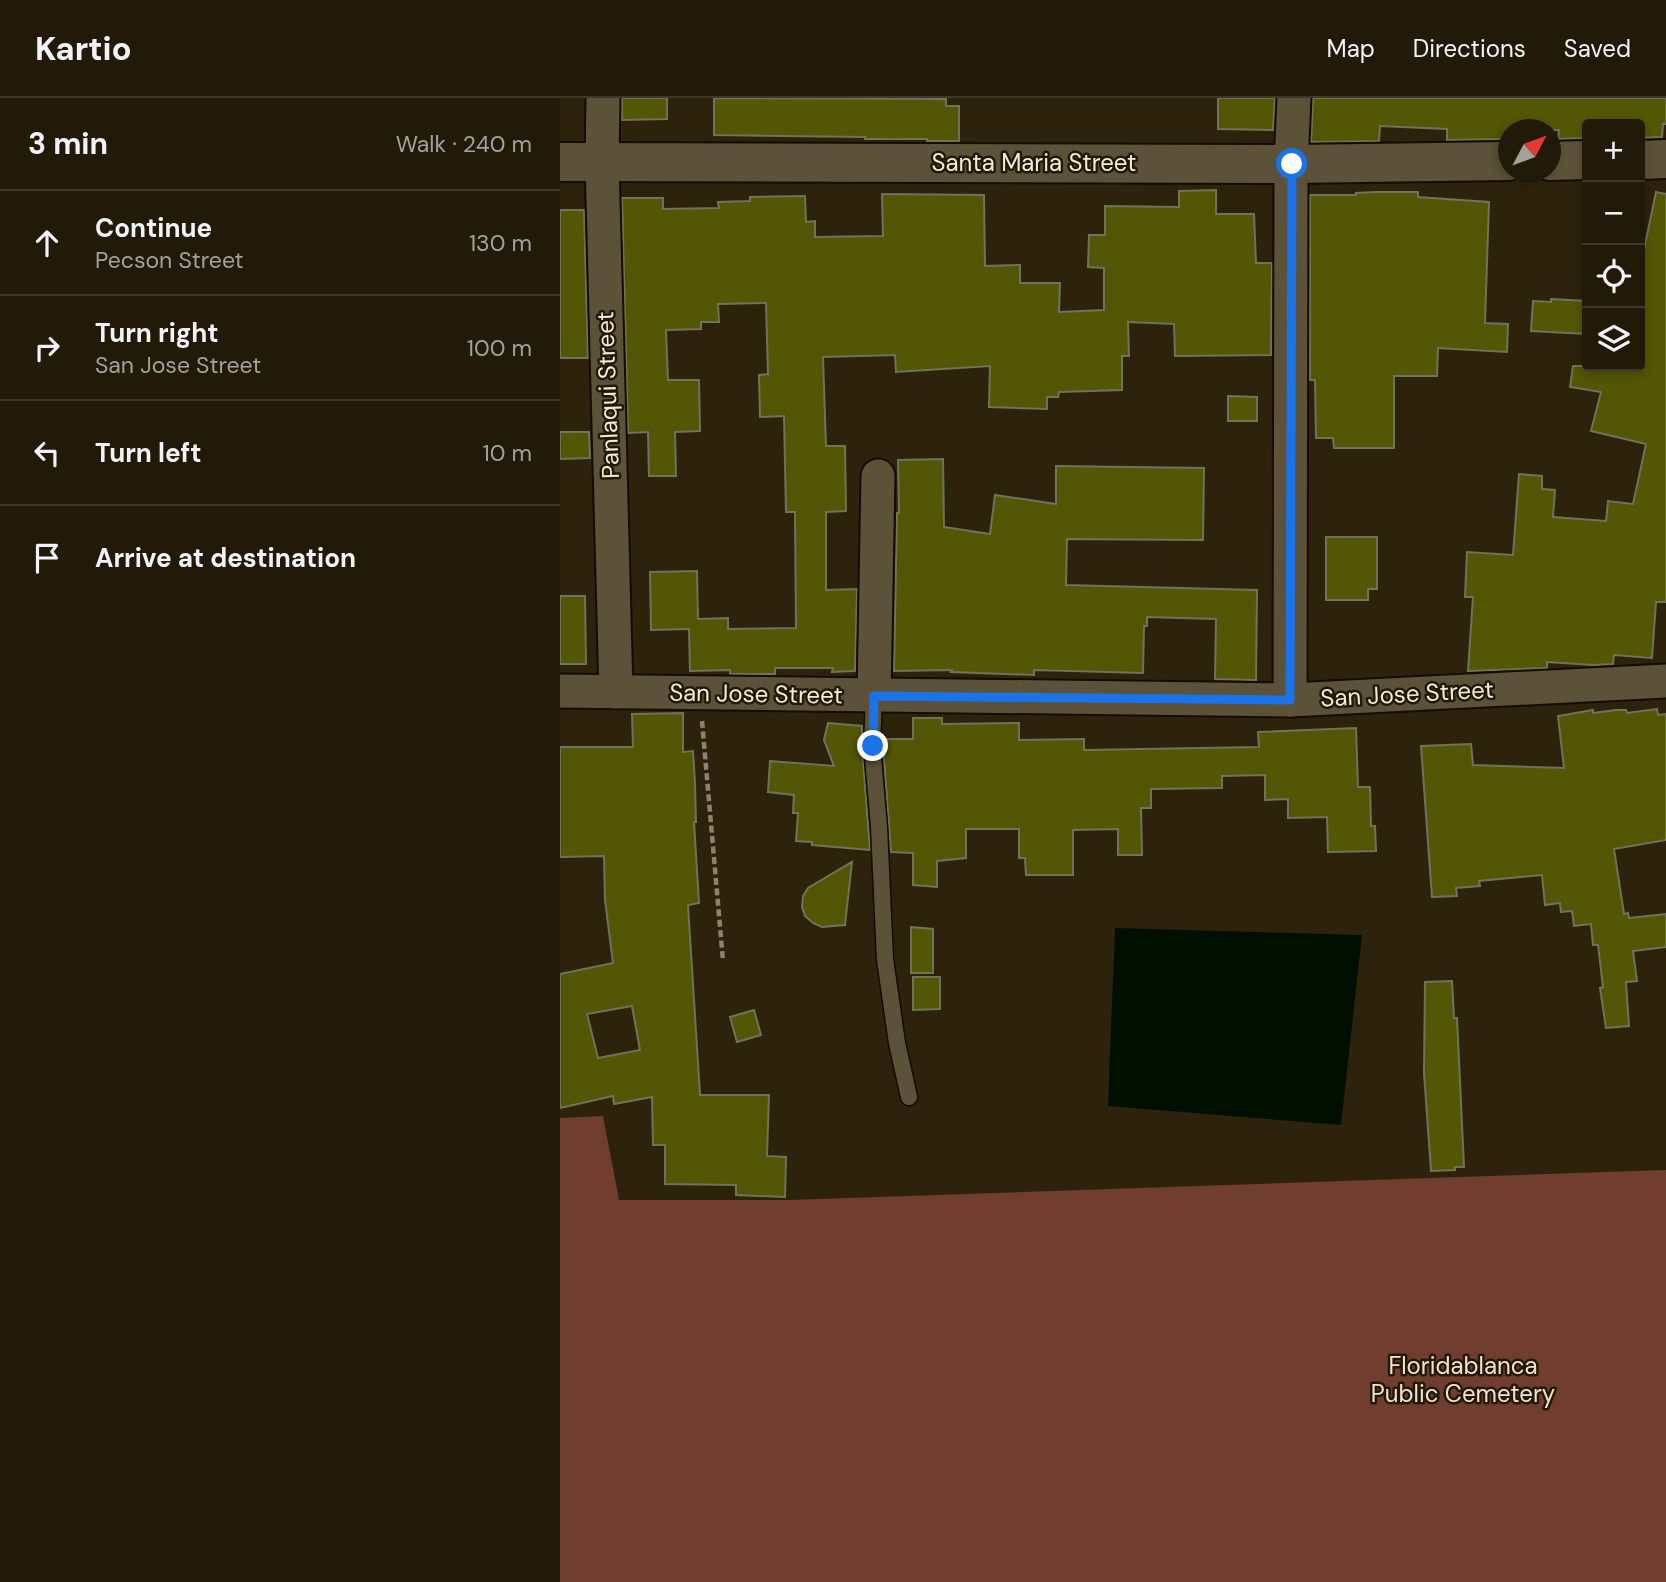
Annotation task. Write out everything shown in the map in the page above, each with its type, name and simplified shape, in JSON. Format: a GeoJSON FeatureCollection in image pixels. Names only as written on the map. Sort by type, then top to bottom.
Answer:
{"type":"FeatureCollection","features":[{"type":"Feature","properties":{"kind":"street","name":"Panlaqui Street"},"geometry":{"type":"LineString","coordinates":[[603,98],[602,162],[616,692]]}},
{"type":"Feature","properties":{"kind":"street"},"geometry":{"type":"LineString","coordinates":[[1290,700],[1294,98]]}},
{"type":"Feature","properties":{"kind":"street"},"geometry":{"type":"LineString","coordinates":[[1645,160],[1666,159]]}},
{"type":"Feature","properties":{"kind":"street"},"geometry":{"type":"LineString","coordinates":[[1561,161],[1582,160]]}},
{"type":"Feature","properties":{"kind":"street","name":"Santa Maria Street"},"geometry":{"type":"LineString","coordinates":[[560,162],[1292,164],[1498,161]]}},
{"type":"Feature","properties":{"kind":"street"},"geometry":{"type":"LineString","coordinates":[[874,696],[878,477]]}},
{"type":"Feature","properties":{"kind":"street","name":"San Jose Street"},"geometry":{"type":"LineString","coordinates":[[560,691],[1290,700],[1666,681]]}},
{"type":"Feature","properties":{"kind":"lane"},"geometry":{"type":"LineString","coordinates":[[874,696],[873,746],[885,959],[897,1043],[909,1097]]}},
{"type":"Feature","properties":{"kind":"path"},"geometry":{"type":"LineString","coordinates":[[699,692],[723,961]]}},
{"type":"Feature","properties":{"kind":"green space","name":"Floridablanca Public Cemetery"},"geometry":{"type":"Polygon","coordinates":[[[603,1116],[619,1200],[790,1200],[1666,1170],[1666,1582],[560,1582],[560,1118],[603,1116]]]}},
{"type":"Feature","properties":{"kind":"shaded area"},"geometry":{"type":"Polygon","coordinates":[[[1115,928],[1362,935],[1341,1125],[1108,1106],[1115,928]]]}},
{"type":"Feature","properties":{"kind":"building"},"geometry":{"type":"Polygon","coordinates":[[[622,98],[667,98],[667,119],[622,120],[622,98]]]}},
{"type":"Feature","properties":{"kind":"building"},"geometry":{"type":"Polygon","coordinates":[[[714,98],[946,99],[946,106],[959,106],[959,141],[714,135],[714,98]]]}},
{"type":"Feature","properties":{"kind":"building"},"geometry":{"type":"Polygon","coordinates":[[[1218,98],[1275,98],[1273,130],[1218,129],[1218,98]]]}},
{"type":"Feature","properties":{"kind":"building"},"geometry":{"type":"Polygon","coordinates":[[[1313,98],[1666,98],[1666,124],[1663,124],[1662,137],[1645,138],[1645,119],[1582,119],[1582,138],[1561,139],[1561,119],[1498,119],[1498,139],[1447,140],[1447,129],[1380,126],[1379,141],[1311,142],[1313,98]]]}},
{"type":"Feature","properties":{"kind":"building"},"geometry":{"type":"Polygon","coordinates":[[[1216,190],[1216,214],[1254,214],[1256,263],[1272,263],[1271,355],[1175,356],[1174,324],[1128,322],[1129,356],[1122,356],[1122,390],[1059,392],[1058,397],[1047,397],[1047,409],[989,407],[990,366],[896,372],[895,355],[823,357],[826,446],[845,446],[846,511],[826,512],[826,590],[857,589],[855,671],[832,672],[833,668],[775,668],[775,674],[730,674],[730,670],[690,671],[689,629],[651,630],[650,572],[697,571],[698,619],[728,618],[728,629],[796,628],[795,512],[786,512],[784,416],[760,417],[759,375],[768,374],[766,303],[718,304],[719,322],[701,322],[701,329],[666,330],[668,380],[699,380],[700,431],[675,432],[676,476],[649,476],[648,432],[628,433],[622,198],[663,198],[663,209],[719,208],[718,202],[750,201],[750,197],[805,196],[806,222],[815,221],[815,237],[883,236],[882,194],[984,195],[985,266],[1020,265],[1020,283],[1060,283],[1059,312],[1104,310],[1104,268],[1088,267],[1089,235],[1105,235],[1105,206],[1179,207],[1179,191],[1216,190]]]}},
{"type":"Feature","properties":{"kind":"building"},"geometry":{"type":"Polygon","coordinates":[[[1418,192],[1418,197],[1489,202],[1485,323],[1508,324],[1507,352],[1438,348],[1437,376],[1394,376],[1394,448],[1334,448],[1333,438],[1316,438],[1315,380],[1310,380],[1310,195],[1356,195],[1418,192]]]}},
{"type":"Feature","properties":{"kind":"building"},"geometry":{"type":"Polygon","coordinates":[[[1656,192],[1666,194],[1666,602],[1656,602],[1652,658],[1614,655],[1613,664],[1547,662],[1547,668],[1468,671],[1473,597],[1465,597],[1467,552],[1513,555],[1519,474],[1542,476],[1542,489],[1555,490],[1553,517],[1606,521],[1608,501],[1633,504],[1646,444],[1591,431],[1601,392],[1570,387],[1573,366],[1582,366],[1582,371],[1645,371],[1645,245],[1656,192]]]}},
{"type":"Feature","properties":{"kind":"building"},"geometry":{"type":"Polygon","coordinates":[[[560,210],[584,210],[588,358],[560,358],[560,210]]]}},
{"type":"Feature","properties":{"kind":"building"},"geometry":{"type":"Polygon","coordinates":[[[1551,299],[1582,301],[1582,334],[1531,331],[1533,301],[1551,302],[1551,299]]]}},
{"type":"Feature","properties":{"kind":"building"},"geometry":{"type":"Polygon","coordinates":[[[1228,396],[1257,397],[1257,421],[1228,421],[1228,396]]]}},
{"type":"Feature","properties":{"kind":"building"},"geometry":{"type":"Polygon","coordinates":[[[560,432],[589,432],[590,458],[560,459],[560,432]]]}},
{"type":"Feature","properties":{"kind":"building"},"geometry":{"type":"Polygon","coordinates":[[[943,459],[944,527],[990,534],[995,495],[1056,504],[1056,466],[1204,468],[1203,540],[1067,539],[1066,585],[1257,590],[1256,680],[1215,679],[1216,619],[1147,617],[1147,626],[1144,626],[1143,673],[1034,670],[1034,675],[951,672],[952,670],[894,671],[898,460],[943,459]]]}},
{"type":"Feature","properties":{"kind":"building"},"geometry":{"type":"Polygon","coordinates":[[[1326,537],[1377,537],[1377,589],[1368,589],[1368,600],[1326,600],[1326,537]]]}},
{"type":"Feature","properties":{"kind":"building"},"geometry":{"type":"Polygon","coordinates":[[[560,596],[585,596],[586,664],[560,664],[560,596]]]}},
{"type":"Feature","properties":{"kind":"building"},"geometry":{"type":"Polygon","coordinates":[[[1657,709],[1658,715],[1666,714],[1666,840],[1614,849],[1624,914],[1628,913],[1629,918],[1666,914],[1666,947],[1633,951],[1637,981],[1626,982],[1629,1026],[1606,1028],[1600,988],[1603,987],[1598,945],[1593,945],[1591,924],[1574,926],[1572,911],[1561,912],[1560,903],[1545,905],[1542,875],[1479,881],[1480,886],[1456,888],[1457,896],[1432,897],[1421,746],[1471,744],[1473,765],[1564,768],[1558,716],[1593,710],[1593,713],[1626,710],[1627,713],[1657,709]]]}},
{"type":"Feature","properties":{"kind":"building"},"geometry":{"type":"Polygon","coordinates":[[[683,713],[683,752],[693,751],[699,903],[688,905],[700,1095],[769,1095],[767,1156],[786,1157],[785,1197],[736,1195],[736,1185],[665,1184],[665,1145],[653,1145],[652,1097],[614,1104],[613,1096],[560,1108],[560,974],[613,963],[605,900],[604,856],[560,857],[560,747],[633,747],[632,714],[683,713]],[[632,1006],[587,1014],[598,1058],[640,1050],[632,1006]]]}},
{"type":"Feature","properties":{"kind":"building"},"geometry":{"type":"Polygon","coordinates":[[[913,718],[942,718],[942,724],[1019,723],[1019,740],[1084,739],[1084,750],[1259,747],[1258,732],[1356,728],[1358,787],[1370,787],[1371,826],[1375,826],[1376,851],[1328,852],[1327,817],[1288,818],[1288,799],[1265,800],[1265,775],[1222,776],[1222,788],[1151,789],[1151,808],[1141,808],[1142,855],[1118,855],[1118,829],[1073,830],[1073,875],[1026,875],[1025,858],[1019,858],[1019,829],[966,829],[966,858],[937,861],[937,887],[913,885],[913,853],[891,852],[883,739],[913,739],[913,718]]]}},
{"type":"Feature","properties":{"kind":"building"},"geometry":{"type":"Polygon","coordinates":[[[828,723],[862,726],[870,850],[796,841],[798,813],[793,813],[794,795],[768,792],[770,761],[834,766],[824,740],[828,723]]]}},
{"type":"Feature","properties":{"kind":"building"},"geometry":{"type":"Polygon","coordinates":[[[852,862],[845,925],[822,927],[813,923],[805,916],[802,907],[803,896],[808,888],[852,862]]]}},
{"type":"Feature","properties":{"kind":"building"},"geometry":{"type":"Polygon","coordinates":[[[911,927],[933,929],[933,973],[911,973],[911,927]]]}},
{"type":"Feature","properties":{"kind":"building"},"geometry":{"type":"Polygon","coordinates":[[[913,977],[940,977],[940,1009],[913,1010],[913,977]]]}},
{"type":"Feature","properties":{"kind":"building"},"geometry":{"type":"Polygon","coordinates":[[[1452,981],[1454,1018],[1457,1018],[1464,1167],[1431,1171],[1424,1073],[1425,982],[1452,981]]]}},
{"type":"Feature","properties":{"kind":"building"},"geometry":{"type":"Polygon","coordinates":[[[754,1010],[761,1035],[737,1042],[730,1017],[754,1010]]]}},
{"type":"Feature","properties":{"kind":"route"},"geometry":{"type":"LineString","coordinates":[[873,746],[874,696],[1290,700],[1292,164]]}}]}
